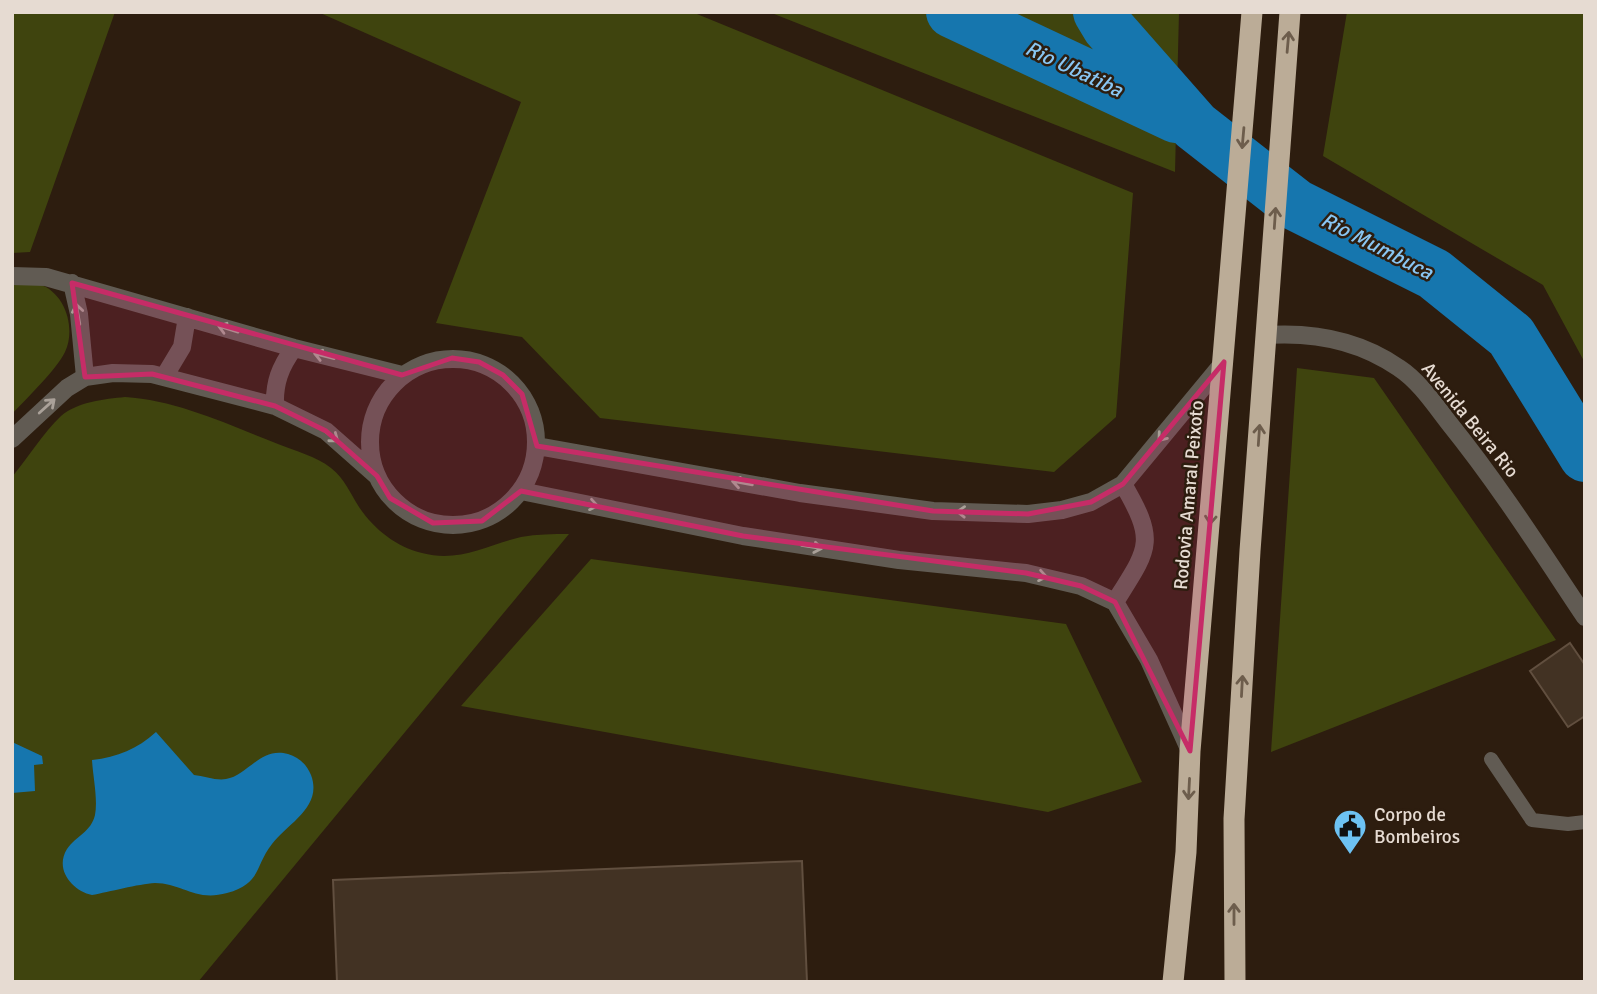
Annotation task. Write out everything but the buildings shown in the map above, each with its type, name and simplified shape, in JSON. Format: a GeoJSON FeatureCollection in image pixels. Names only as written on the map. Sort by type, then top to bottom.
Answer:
{"type":"FeatureCollection","features":[{"type":"Feature","properties":{"kind":"highway","name":"Rodovia Amaral Peixoto"},"geometry":{"type":"LineString","coordinates":[[1173,982],[1186,852],[1190,751],[1252,12]]}},
{"type":"Feature","properties":{"kind":"highway"},"geometry":{"type":"LineString","coordinates":[[1235,982],[1234,819],[1250,551],[1290,12]]}},
{"type":"Feature","properties":{"kind":"street"},"geometry":{"type":"LineString","coordinates":[[12,276],[46,276],[294,348],[402,376]]}},
{"type":"Feature","properties":{"kind":"street"},"geometry":{"type":"LineString","coordinates":[[72,283],[79,314],[85,377]]}},
{"type":"Feature","properties":{"kind":"street"},"geometry":{"type":"LineString","coordinates":[[164,377],[182,347],[187,317]]}},
{"type":"Feature","properties":{"kind":"street","name":"Avenida Beira Rio"},"geometry":{"type":"LineString","coordinates":[[1266,335],[1296,333],[1334,338],[1370,351],[1401,369],[1427,396],[1492,479],[1585,617]]}},
{"type":"Feature","properties":{"kind":"street"},"geometry":{"type":"LineString","coordinates":[[275,407],[274,391],[278,375],[294,348]]}},
{"type":"Feature","properties":{"kind":"street"},"geometry":{"type":"LineString","coordinates":[[452,358],[479,362],[503,375],[522,394],[534,419],[537,446],[532,470],[521,491],[504,509],[482,521],[458,526],[433,523],[410,514],[390,498],[377,476],[370,449],[372,422],[383,396],[402,376],[426,363],[452,358]]}},
{"type":"Feature","properties":{"kind":"street"},"geometry":{"type":"LineString","coordinates":[[537,446],[800,493],[933,511],[1028,514],[1062,510],[1091,502],[1123,484],[1224,362]]}},
{"type":"Feature","properties":{"kind":"street"},"geometry":{"type":"LineString","coordinates":[[12,439],[67,387],[85,377],[113,373],[152,374],[275,407],[326,431],[377,476]]}},
{"type":"Feature","properties":{"kind":"street"},"geometry":{"type":"LineString","coordinates":[[1115,602],[1143,554],[1146,532],[1140,514],[1123,484]]}},
{"type":"Feature","properties":{"kind":"street"},"geometry":{"type":"LineString","coordinates":[[521,491],[743,536],[899,560],[1026,573],[1082,586],[1115,602],[1149,660],[1190,751]]}},
{"type":"Feature","properties":{"kind":"lane"},"geometry":{"type":"LineString","coordinates":[[1491,759],[1532,820],[1567,824],[1585,822]]}},
{"type":"Feature","properties":{"kind":"highlighted area"},"geometry":{"type":"Polygon","coordinates":[[[72,283],[402,375],[452,358],[479,362],[503,375],[522,394],[537,446],[933,511],[1028,514],[1091,502],[1123,484],[1224,362],[1190,751],[1115,602],[1081,586],[1026,573],[743,536],[521,491],[482,521],[433,523],[390,498],[377,476],[326,431],[275,406],[152,374],[85,377],[72,283]]]}},
{"type":"Feature","properties":{"kind":"green space"},"geometry":{"type":"Polygon","coordinates":[[[12,12],[115,12],[30,252],[12,253],[12,12]]]}},
{"type":"Feature","properties":{"kind":"green space"},"geometry":{"type":"Polygon","coordinates":[[[318,12],[692,12],[1133,193],[1116,417],[1054,472],[600,418],[522,337],[436,323],[521,102],[318,12]]]}},
{"type":"Feature","properties":{"kind":"green space"},"geometry":{"type":"Polygon","coordinates":[[[769,12],[1179,12],[1175,172],[769,12]]]}},
{"type":"Feature","properties":{"kind":"green space"},"geometry":{"type":"Polygon","coordinates":[[[1347,12],[1585,12],[1585,363],[1543,285],[1323,156],[1347,12]]]}},
{"type":"Feature","properties":{"kind":"green space"},"geometry":{"type":"Polygon","coordinates":[[[12,281],[39,284],[56,295],[66,313],[69,333],[61,359],[12,414],[12,281]]]}},
{"type":"Feature","properties":{"kind":"green space"},"geometry":{"type":"Polygon","coordinates":[[[1297,368],[1374,378],[1556,640],[1271,752],[1297,368]]]}},
{"type":"Feature","properties":{"kind":"green space"},"geometry":{"type":"Polygon","coordinates":[[[125,397],[183,408],[319,460],[340,477],[359,507],[379,530],[412,550],[435,556],[448,556],[473,552],[521,537],[569,534],[198,982],[12,982],[12,477],[48,430],[68,411],[92,402],[125,397]]]}},
{"type":"Feature","properties":{"kind":"green space"},"geometry":{"type":"Polygon","coordinates":[[[591,559],[1066,624],[1142,782],[1048,812],[461,706],[591,559]]]}},
{"type":"Feature","properties":{"kind":"water"},"geometry":{"type":"Polygon","coordinates":[[[156,732],[194,775],[215,779],[234,777],[262,758],[278,753],[296,757],[309,771],[313,786],[308,805],[272,844],[252,879],[238,889],[206,895],[155,883],[92,895],[78,889],[64,872],[67,849],[87,830],[95,815],[92,760],[127,751],[156,732]]]}},
{"type":"Feature","properties":{"kind":"water"},"geometry":{"type":"Polygon","coordinates":[[[12,742],[42,756],[43,764],[34,765],[35,791],[12,793],[12,742]]]}},
{"type":"Feature","properties":{"kind":"waterway","name":"Rio Ubatiba"},"geometry":{"type":"LineString","coordinates":[[952,12],[1176,117]]}},
{"type":"Feature","properties":{"kind":"waterway","name":"Rio Mumbuca"},"geometry":{"type":"LineString","coordinates":[[1099,12],[1108,27],[1195,126],[1296,205],[1434,274],[1511,336],[1585,456]]}},
{"type":"Feature","properties":{"kind":"place","name":"Corpo de Bombeiros"},"geometry":{"type":"Point","coordinates":[1350,856]}}]}
